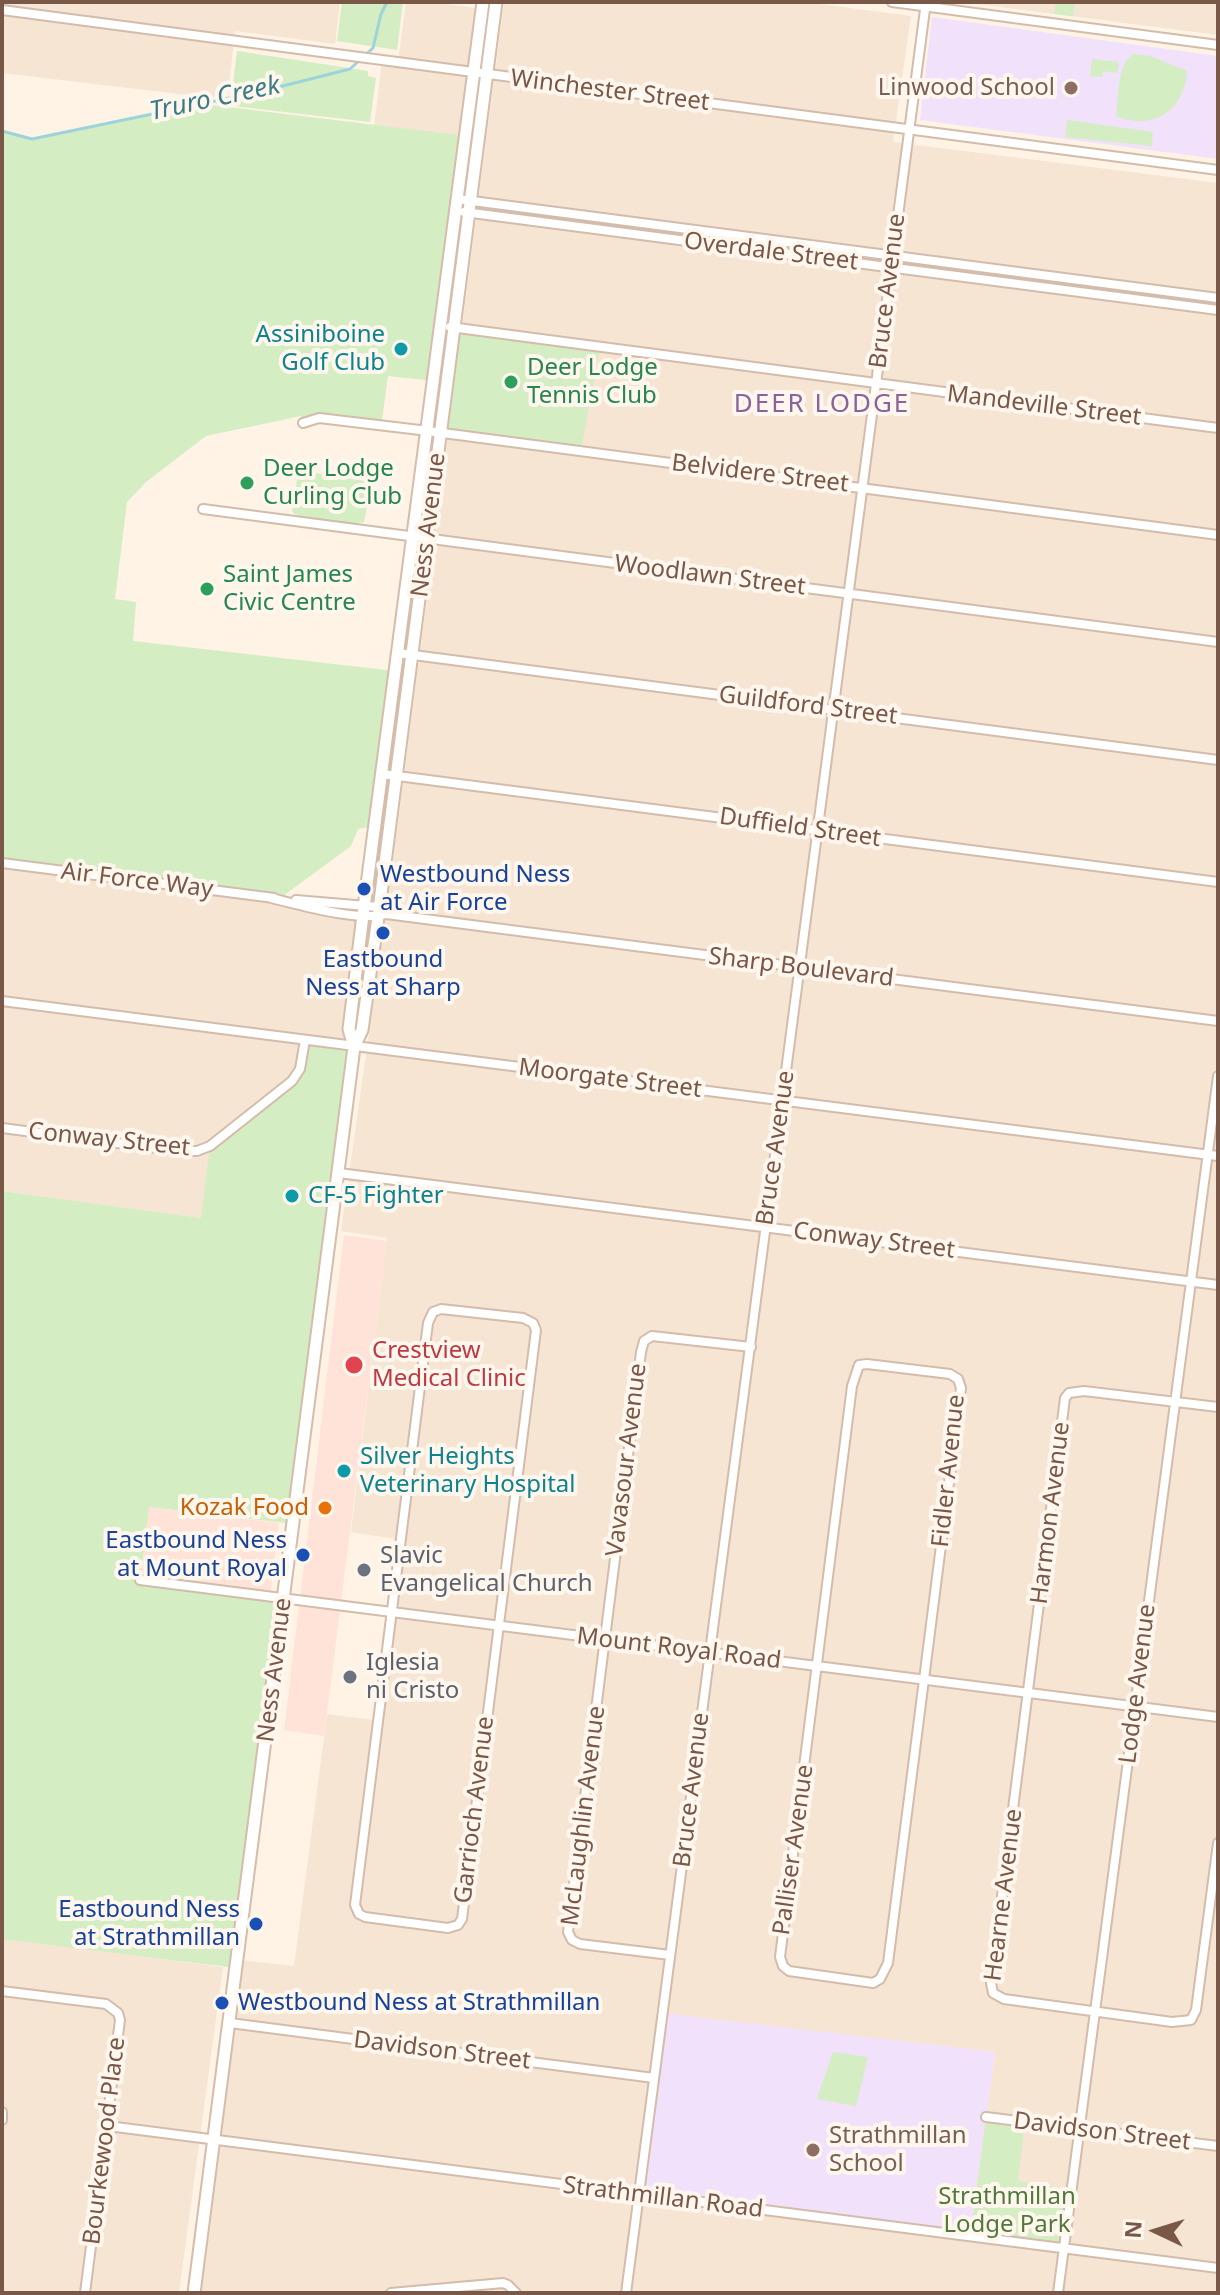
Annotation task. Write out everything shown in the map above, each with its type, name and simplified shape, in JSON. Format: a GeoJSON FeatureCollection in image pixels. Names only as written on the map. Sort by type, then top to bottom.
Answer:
{"type":"FeatureCollection","features":[{"type":"Feature","properties":{"kind":"main road","name":"Ness Avenue"},"geometry":{"type":"LineString","coordinates":[[194,2293],[354,1047],[362,1030],[380,913],[470,206],[483,2]]}},
{"type":"Feature","properties":{"kind":"main road","name":"Ness Avenue"},"geometry":{"type":"LineString","coordinates":[[354,1047],[349,1029],[363,910],[456,205],[496,2]]}},
{"type":"Feature","properties":{"kind":"street"},"geometry":{"type":"LineString","coordinates":[[892,2],[926,4],[1218,45]]}},
{"type":"Feature","properties":{"kind":"street","name":"Bruce Avenue"},"geometry":{"type":"LineString","coordinates":[[626,2293],[926,4]]}},
{"type":"Feature","properties":{"kind":"street","name":"Winchester Street"},"geometry":{"type":"LineString","coordinates":[[2,10],[1218,170]]}},
{"type":"Feature","properties":{"kind":"street","name":"Overdale Street"},"geometry":{"type":"LineString","coordinates":[[456,205],[893,255],[1218,298]]}},
{"type":"Feature","properties":{"kind":"street","name":"Overdale Street"},"geometry":{"type":"LineString","coordinates":[[470,206],[891,268],[1218,310]]}},
{"type":"Feature","properties":{"kind":"street"},"geometry":{"type":"LineString","coordinates":[[1183,305],[1184,294]]}},
{"type":"Feature","properties":{"kind":"street","name":"Mandeville Street"},"geometry":{"type":"LineString","coordinates":[[441,326],[1218,428]]}},
{"type":"Feature","properties":{"kind":"street","name":"Belvidere Street"},"geometry":{"type":"LineString","coordinates":[[303,423],[319,418],[441,432],[1218,535]]}},
{"type":"Feature","properties":{"kind":"street","name":"Woodlawn Street"},"geometry":{"type":"LineString","coordinates":[[203,509],[1218,642]]}},
{"type":"Feature","properties":{"kind":"street","name":"Guildford Street"},"geometry":{"type":"LineString","coordinates":[[398,653],[1218,760]]}},
{"type":"Feature","properties":{"kind":"street","name":"Duffield Street"},"geometry":{"type":"LineString","coordinates":[[382,774],[1218,882]]}},
{"type":"Feature","properties":{"kind":"street","name":"Air Force Way"},"geometry":{"type":"LineString","coordinates":[[2,863],[380,913]]}},
{"type":"Feature","properties":{"kind":"street","name":"Sharp Boulevard"},"geometry":{"type":"LineString","coordinates":[[380,913],[1218,1021]]}},
{"type":"Feature","properties":{"kind":"street","name":"Moorgate Street"},"geometry":{"type":"LineString","coordinates":[[2,1001],[1218,1156]]}},
{"type":"Feature","properties":{"kind":"street","name":"Conway Street"},"geometry":{"type":"LineString","coordinates":[[2,1128],[179,1151],[205,1149],[292,1081],[300,1069],[305,1040]]}},
{"type":"Feature","properties":{"kind":"street","name":"Lodge Avenue"},"geometry":{"type":"LineString","coordinates":[[1058,2293],[1218,1076]]}},
{"type":"Feature","properties":{"kind":"street","name":"Conway Street"},"geometry":{"type":"LineString","coordinates":[[339,1173],[1218,1285]]}},
{"type":"Feature","properties":{"kind":"street"},"geometry":{"type":"LineString","coordinates":[[392,1612],[429,1318],[435,1310],[441,1309],[523,1318],[533,1323],[536,1337],[499,1625]]}},
{"type":"Feature","properties":{"kind":"street","name":"Vavasour Avenue"},"geometry":{"type":"LineString","coordinates":[[605,1639],[644,1341],[649,1336],[659,1336],[751,1347]]}},
{"type":"Feature","properties":{"kind":"street","name":"Fidler Avenue"},"geometry":{"type":"LineString","coordinates":[[818,1666],[854,1375],[859,1365],[867,1364],[941,1372],[958,1379],[961,1388],[924,1680]]}},
{"type":"Feature","properties":{"kind":"street","name":"Harmon Avenue"},"geometry":{"type":"LineString","coordinates":[[1029,1693],[1065,1398],[1069,1393],[1084,1391],[1175,1402]]}},
{"type":"Feature","properties":{"kind":"street"},"geometry":{"type":"LineString","coordinates":[[1175,1402],[1218,1407]]}},
{"type":"Feature","properties":{"kind":"street","name":"Mount Royal Road"},"geometry":{"type":"LineString","coordinates":[[140,1580],[1218,1717]]}},
{"type":"Feature","properties":{"kind":"street","name":"Garrioch Avenue"},"geometry":{"type":"LineString","coordinates":[[392,1612],[355,1905],[361,1916],[448,1928],[458,1925],[462,1919],[499,1625]]}},
{"type":"Feature","properties":{"kind":"street","name":"McLaughlin Avenue"},"geometry":{"type":"LineString","coordinates":[[605,1639],[568,1932],[572,1940],[580,1944],[670,1955]]}},
{"type":"Feature","properties":{"kind":"street","name":"Palliser Avenue"},"geometry":{"type":"LineString","coordinates":[[818,1666],[780,1957],[789,1971],[843,1980],[873,1983],[880,1979],[888,1963],[924,1680]]}},
{"type":"Feature","properties":{"kind":"street","name":"Hearne Avenue"},"geometry":{"type":"LineString","coordinates":[[1029,1693],[991,1983],[993,1993],[998,1998],[1095,2011]]}},
{"type":"Feature","properties":{"kind":"street"},"geometry":{"type":"LineString","coordinates":[[1095,2011],[1172,2022],[1191,2020],[1196,2010],[1218,1843]]}},
{"type":"Feature","properties":{"kind":"street","name":"Bourkewood Place"},"geometry":{"type":"LineString","coordinates":[[2,1991],[106,2004],[118,2013],[120,2033],[85,2293]]}},
{"type":"Feature","properties":{"kind":"street","name":"Davidson Street"},"geometry":{"type":"LineString","coordinates":[[230,2023],[654,2078]]}},
{"type":"Feature","properties":{"kind":"street"},"geometry":{"type":"LineString","coordinates":[[2,2112],[2,2120]]}},
{"type":"Feature","properties":{"kind":"street","name":"Davidson Street"},"geometry":{"type":"LineString","coordinates":[[986,2117],[1218,2146]]}},
{"type":"Feature","properties":{"kind":"street","name":"Strathmillan Road"},"geometry":{"type":"LineString","coordinates":[[108,2126],[1218,2268]]}},
{"type":"Feature","properties":{"kind":"street"},"geometry":{"type":"LineString","coordinates":[[391,2293],[503,2283],[516,2293]]}},
{"type":"Feature","properties":{"kind":"shaded area"},"geometry":{"type":"Polygon","coordinates":[[[2,2],[340,2],[335,44],[235,31],[229,86],[213,98],[2,73],[2,2]]]}},
{"type":"Feature","properties":{"kind":"shaded area"},"geometry":{"type":"Polygon","coordinates":[[[406,2],[482,9],[466,136],[374,127],[382,61],[398,62],[406,2]]]}},
{"type":"Feature","properties":{"kind":"shaded area"},"geometry":{"type":"Polygon","coordinates":[[[504,2],[804,2],[911,16],[893,142],[1218,183],[1218,2293],[194,2293],[238,1960],[294,1966],[327,1714],[374,1720],[395,1539],[351,1532],[387,1238],[341,1231],[388,899],[504,2]],[[836,2034],[639,2195],[1063,2248],[1018,2181],[986,2117],[995,2052],[836,2034]]]}},
{"type":"Feature","properties":{"kind":"shaded area"},"geometry":{"type":"Polygon","coordinates":[[[963,2],[1218,2],[1218,35],[1054,14],[963,2]]]}},
{"type":"Feature","properties":{"kind":"shaded area","name":"Linwood School"},"geometry":{"type":"Polygon","coordinates":[[[932,17],[1218,56],[1218,159],[920,120],[932,17]]]}},
{"type":"Feature","properties":{"kind":"shaded area"},"geometry":{"type":"Polygon","coordinates":[[[2,863],[271,898],[363,915],[354,976],[354,1047],[302,1061],[201,1218],[2,1191],[2,863]]]}},
{"type":"Feature","properties":{"kind":"shaded area"},"geometry":{"type":"Polygon","coordinates":[[[344,1235],[387,1241],[324,1736],[284,1730],[344,1235]]]}},
{"type":"Feature","properties":{"kind":"shaded area"},"geometry":{"type":"Polygon","coordinates":[[[148,1507],[279,1523],[270,1597],[140,1580],[148,1507]]]}},
{"type":"Feature","properties":{"kind":"shaded area"},"geometry":{"type":"Polygon","coordinates":[[[2,1938],[223,1967],[179,2293],[2,2293],[2,1938]]]}},
{"type":"Feature","properties":{"kind":"shaded area","name":"Strathmillan School"},"geometry":{"type":"Polygon","coordinates":[[[663,2013],[995,2052],[970,2237],[639,2195],[663,2013]]]}},
{"type":"Feature","properties":{"kind":"green space"},"geometry":{"type":"Polygon","coordinates":[[[342,2],[403,2],[397,50],[337,41],[342,2]]]}},
{"type":"Feature","properties":{"kind":"green space"},"geometry":{"type":"Polygon","coordinates":[[[1056,2],[1075,2],[1073,16],[1054,14],[1056,2]]]}},
{"type":"Feature","properties":{"kind":"green space"},"geometry":{"type":"Polygon","coordinates":[[[237,51],[368,71],[368,76],[376,78],[370,122],[216,104],[217,98],[231,99],[237,51]]]}},
{"type":"Feature","properties":{"kind":"green space"},"geometry":{"type":"Polygon","coordinates":[[[1133,54],[1150,56],[1187,71],[1180,97],[1165,114],[1154,119],[1130,120],[1116,116],[1121,73],[1133,54]]]}},
{"type":"Feature","properties":{"kind":"green space"},"geometry":{"type":"Polygon","coordinates":[[[1092,59],[1119,62],[1117,73],[1103,71],[1102,77],[1090,76],[1092,59]]]}},
{"type":"Feature","properties":{"kind":"green space","name":"Assiniboine Golf Club"},"geometry":{"type":"Polygon","coordinates":[[[203,104],[466,136],[434,381],[388,376],[381,427],[319,418],[303,423],[301,416],[206,436],[146,482],[127,502],[115,599],[136,602],[133,641],[395,671],[374,826],[358,829],[351,846],[279,899],[2,863],[2,131],[32,139],[203,104]]]}},
{"type":"Feature","properties":{"kind":"green space"},"geometry":{"type":"Polygon","coordinates":[[[1067,120],[1153,132],[1152,146],[1065,137],[1067,120]]]}},
{"type":"Feature","properties":{"kind":"green space"},"geometry":{"type":"Polygon","coordinates":[[[454,327],[600,347],[581,450],[441,432],[454,327]]]}},
{"type":"Feature","properties":{"kind":"green space"},"geometry":{"type":"Polygon","coordinates":[[[303,471],[372,485],[364,522],[351,525],[299,517],[292,512],[298,473],[303,471]]]}},
{"type":"Feature","properties":{"kind":"green space"},"geometry":{"type":"Polygon","coordinates":[[[305,1040],[354,1047],[294,1524],[149,1507],[140,1580],[284,1597],[236,1968],[2,1939],[2,1191],[201,1218],[210,1146],[297,1075],[305,1040]]]}},
{"type":"Feature","properties":{"kind":"green space"},"geometry":{"type":"Polygon","coordinates":[[[833,2052],[868,2057],[856,2106],[817,2099],[833,2052]]]}},
{"type":"Feature","properties":{"kind":"green space","name":"Strathmillan Lodge Park"},"geometry":{"type":"Polygon","coordinates":[[[986,2117],[1025,2122],[1018,2181],[1071,2189],[1063,2248],[970,2237],[986,2117]]]}},
{"type":"Feature","properties":{"kind":"waterway","name":"Truro Creek"},"geometry":{"type":"LineString","coordinates":[[2,131],[32,139],[263,91],[350,69],[373,48],[387,2]]}},
{"type":"Feature","properties":{"kind":"place","name":"Linwood School"},"geometry":{"type":"Point","coordinates":[1071,88]}},
{"type":"Feature","properties":{"kind":"place","name":"Assiniboine Golf Club"},"geometry":{"type":"Point","coordinates":[401,349]}},
{"type":"Feature","properties":{"kind":"place","name":"Deer Lodge Tennis Club"},"geometry":{"type":"Point","coordinates":[511,382]}},
{"type":"Feature","properties":{"kind":"place","name":"Deer Lodge Curling Club"},"geometry":{"type":"Point","coordinates":[247,483]}},
{"type":"Feature","properties":{"kind":"place","name":"Saint James Civic Centre"},"geometry":{"type":"Point","coordinates":[207,589]}},
{"type":"Feature","properties":{"kind":"place","name":"Westbound Ness at Air Force"},"geometry":{"type":"Point","coordinates":[364,889]}},
{"type":"Feature","properties":{"kind":"place","name":"Eastbound Ness at Sharp"},"geometry":{"type":"Point","coordinates":[383,933]}},
{"type":"Feature","properties":{"kind":"place","name":"CF-5 Fighter"},"geometry":{"type":"Point","coordinates":[292,1196]}},
{"type":"Feature","properties":{"kind":"place","name":"Crestview Medical Clinic"},"geometry":{"type":"Point","coordinates":[354,1365]}},
{"type":"Feature","properties":{"kind":"place","name":"Silver Heights Veterinary Hospital"},"geometry":{"type":"Point","coordinates":[344,1471]}},
{"type":"Feature","properties":{"kind":"place","name":"Kozak Food"},"geometry":{"type":"Point","coordinates":[325,1508]}},
{"type":"Feature","properties":{"kind":"place","name":"Eastbound Ness at Mount Royal"},"geometry":{"type":"Point","coordinates":[303,1555]}},
{"type":"Feature","properties":{"kind":"place","name":"Slavic Evangelical Church"},"geometry":{"type":"Point","coordinates":[364,1570]}},
{"type":"Feature","properties":{"kind":"place","name":"Iglesia ni Cristo"},"geometry":{"type":"Point","coordinates":[350,1677]}},
{"type":"Feature","properties":{"kind":"place","name":"Eastbound Ness at Strathmillan"},"geometry":{"type":"Point","coordinates":[256,1924]}},
{"type":"Feature","properties":{"kind":"place","name":"Westbound Ness at Strathmillan"},"geometry":{"type":"Point","coordinates":[222,2003]}},
{"type":"Feature","properties":{"kind":"place","name":"Strathmillan School"},"geometry":{"type":"Point","coordinates":[813,2150]}},
{"type":"Feature","properties":{"kind":"district","name":"DEER LODGE"},"geometry":{"type":"Point","coordinates":[822,405]}}]}
